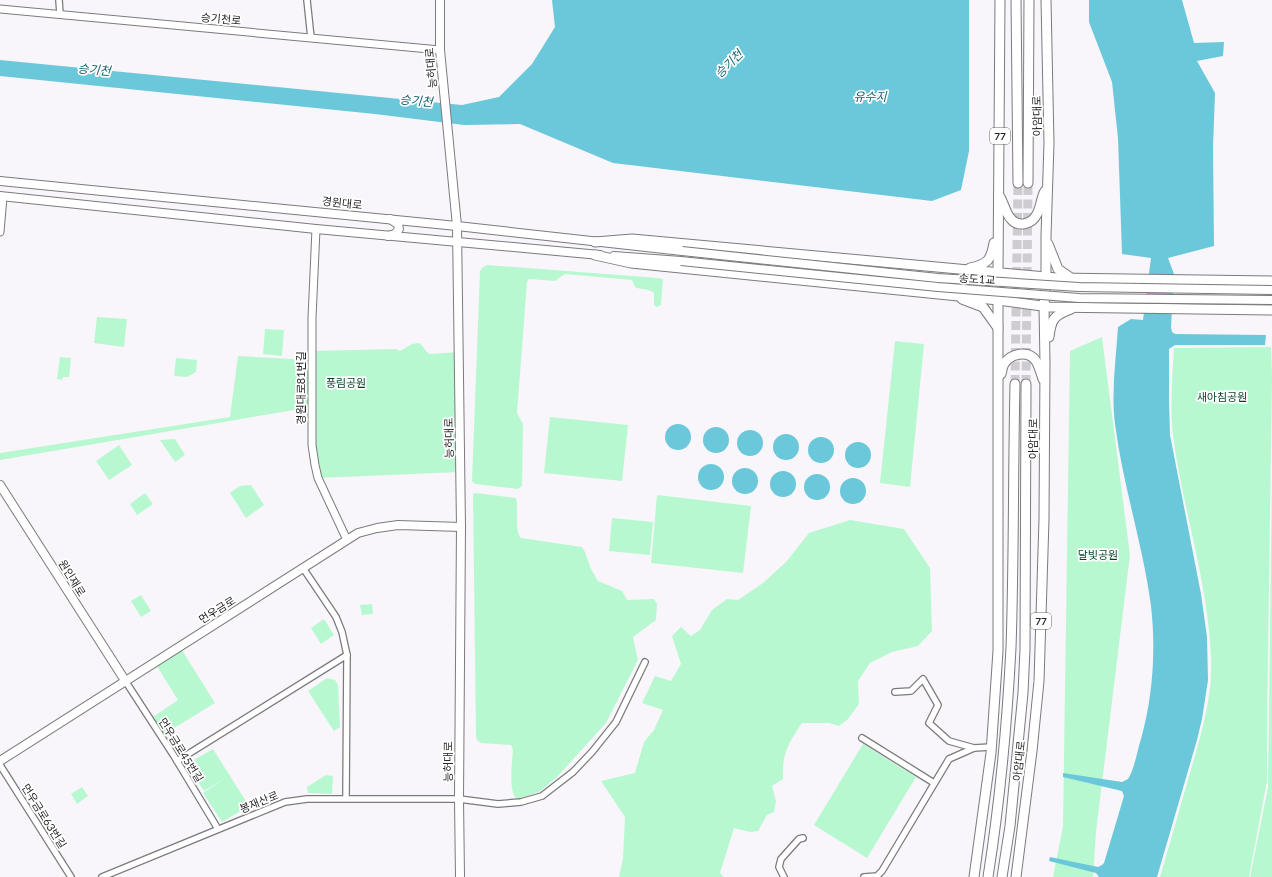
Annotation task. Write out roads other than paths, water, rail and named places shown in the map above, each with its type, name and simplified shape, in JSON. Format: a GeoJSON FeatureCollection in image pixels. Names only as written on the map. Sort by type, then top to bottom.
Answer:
{"type":"FeatureCollection","features":[{"type":"Feature","properties":{"kind":"main road","name":"능허대로"},"geometry":{"type":"LineString","coordinates":[[440,0],[440,50],[458,226],[460,877]]}},
{"type":"Feature","properties":{"kind":"main road","name":"77"},"geometry":{"type":"LineString","coordinates":[[974,877],[991,747],[998,651],[1000,0]]}},
{"type":"Feature","properties":{"kind":"main road","name":"아암대로"},"geometry":{"type":"LineString","coordinates":[[1016,0],[1018,183]]}},
{"type":"Feature","properties":{"kind":"main road","name":"아암대로"},"geometry":{"type":"LineString","coordinates":[[1028,183],[1029,0]]}},
{"type":"Feature","properties":{"kind":"main road","name":"아암대로"},"geometry":{"type":"LineString","coordinates":[[1016,877],[1032,759],[1039,681],[1044,519],[1044,306],[1049,143],[1046,0]]}},
{"type":"Feature","properties":{"kind":"main road"},"geometry":{"type":"LineString","coordinates":[[2,181],[1,197],[316,230],[595,254],[631,263],[998,300],[1044,306],[1272,310]]}},
{"type":"Feature","properties":{"kind":"main road","name":"경원대로"},"geometry":{"type":"LineString","coordinates":[[2,181],[458,226],[682,251]]}},
{"type":"Feature","properties":{"kind":"main road"},"geometry":{"type":"LineString","coordinates":[[999,194],[1010,219],[1015,223],[1026,224],[1037,214],[1042,196],[1048,184]]}},
{"type":"Feature","properties":{"kind":"main road"},"geometry":{"type":"LineString","coordinates":[[387,236],[395,234],[399,228],[398,224],[389,219]]}},
{"type":"Feature","properties":{"kind":"main road"},"geometry":{"type":"LineString","coordinates":[[965,270],[979,266],[988,261],[992,256],[999,226]]}},
{"type":"Feature","properties":{"kind":"main road"},"geometry":{"type":"LineString","coordinates":[[1046,236],[1058,269],[1071,278]]}},
{"type":"Feature","properties":{"kind":"main road"},"geometry":{"type":"LineString","coordinates":[[595,242],[632,238],[1046,277],[1272,281]]}},
{"type":"Feature","properties":{"kind":"main road","name":"송도1교"},"geometry":{"type":"LineString","coordinates":[[682,251],[938,278],[1064,286],[1272,290]]}},
{"type":"Feature","properties":{"kind":"main road","name":"송도1교"},"geometry":{"type":"LineString","coordinates":[[595,254],[681,261],[938,287],[1079,298],[1272,300]]}},
{"type":"Feature","properties":{"kind":"main road"},"geometry":{"type":"LineString","coordinates":[[955,296],[983,307],[998,328]]}},
{"type":"Feature","properties":{"kind":"main road"},"geometry":{"type":"LineString","coordinates":[[1045,364],[1050,325],[1054,318],[1057,315],[1071,309],[1086,307]]}},
{"type":"Feature","properties":{"kind":"main road"},"geometry":{"type":"LineString","coordinates":[[998,383],[1004,364],[1012,356],[1021,354],[1030,355],[1036,360],[1045,384]]}},
{"type":"Feature","properties":{"kind":"main road","name":"아암대로"},"geometry":{"type":"LineString","coordinates":[[988,877],[996,826],[1003,760],[1010,655],[1015,384]]}},
{"type":"Feature","properties":{"kind":"main road","name":"아암대로"},"geometry":{"type":"LineString","coordinates":[[1002,877],[1010,826],[1023,693],[1025,649],[1026,384]]}},
{"type":"Feature","properties":{"kind":"main road","name":"원인재로"},"geometry":{"type":"LineString","coordinates":[[0,485],[126,682]]}},
{"type":"Feature","properties":{"kind":"main road","name":"먼우금로"},"geometry":{"type":"LineString","coordinates":[[0,761],[358,534],[377,528],[398,526],[460,527]]}},
{"type":"Feature","properties":{"kind":"street"},"geometry":{"type":"LineString","coordinates":[[59,0],[60,14]]}},
{"type":"Feature","properties":{"kind":"street"},"geometry":{"type":"LineString","coordinates":[[308,0],[311,38]]}},
{"type":"Feature","properties":{"kind":"street","name":"승기천로"},"geometry":{"type":"LineString","coordinates":[[0,9],[440,50]]}},
{"type":"Feature","properties":{"kind":"street"},"geometry":{"type":"LineString","coordinates":[[0,232],[1,197]]}},
{"type":"Feature","properties":{"kind":"street","name":"경원대로81번길"},"geometry":{"type":"LineString","coordinates":[[316,230],[312,318],[312,445],[318,478],[347,540]]}},
{"type":"Feature","properties":{"kind":"street"},"geometry":{"type":"LineString","coordinates":[[303,568],[336,617],[342,632],[347,655],[346,798]]}},
{"type":"Feature","properties":{"kind":"street"},"geometry":{"type":"LineString","coordinates":[[177,762],[347,655]]}},
{"type":"Feature","properties":{"kind":"street","name":"봉재산로"},"geometry":{"type":"LineString","coordinates":[[102,877],[285,802],[307,799],[346,798],[459,799],[498,804],[521,802],[542,796],[573,772],[592,752],[616,722],[645,662]]}},
{"type":"Feature","properties":{"kind":"street"},"geometry":{"type":"LineString","coordinates":[[895,692],[911,691],[923,679],[938,705],[929,723],[949,741],[974,748],[991,747]]}},
{"type":"Feature","properties":{"kind":"street","name":"먼우금로45번길"},"geometry":{"type":"LineString","coordinates":[[126,682],[218,829]]}},
{"type":"Feature","properties":{"kind":"street"},"geometry":{"type":"LineString","coordinates":[[862,738],[934,783]]}},
{"type":"Feature","properties":{"kind":"street"},"geometry":{"type":"LineString","coordinates":[[864,877],[882,875],[949,759],[974,748]]}},
{"type":"Feature","properties":{"kind":"street","name":"먼우금로63번길"},"geometry":{"type":"LineString","coordinates":[[0,765],[70,877]]}},
{"type":"Feature","properties":{"kind":"street"},"geometry":{"type":"LineString","coordinates":[[784,877],[779,867],[781,859],[799,839],[803,838]]}},
{"type":"Feature","properties":{"kind":"water","name":"유수지"},"geometry":{"type":"Polygon","coordinates":[[[552,0],[969,0],[969,151],[961,190],[932,201],[613,163],[520,124],[464,125],[375,114],[0,76],[0,60],[462,105],[499,97],[532,64],[555,27],[552,0]]]}},
{"type":"Feature","properties":{"kind":"water"},"geometry":{"type":"Polygon","coordinates":[[[1089,0],[1182,0],[1194,43],[1224,42],[1223,56],[1197,61],[1215,93],[1213,147],[1214,246],[1168,258],[1174,274],[1171,327],[1172,332],[1175,334],[1266,335],[1265,345],[1175,345],[1169,349],[1170,435],[1201,594],[1207,637],[1208,680],[1197,740],[1157,877],[1099,877],[1096,873],[1049,861],[1050,857],[1098,867],[1104,863],[1124,796],[1122,791],[1063,777],[1063,773],[1122,782],[1128,779],[1134,765],[1145,723],[1151,690],[1153,656],[1151,606],[1143,561],[1123,470],[1114,412],[1114,376],[1118,327],[1131,319],[1143,320],[1151,258],[1122,254],[1118,138],[1112,82],[1089,22],[1089,0]]]}},
{"type":"Feature","properties":{"kind":"water"},"geometry":{"type":"Polygon","coordinates":[[[678,424],[687,428],[691,437],[687,446],[678,450],[669,446],[665,437],[669,428],[678,424]]]}},
{"type":"Feature","properties":{"kind":"water"},"geometry":{"type":"Polygon","coordinates":[[[716,427],[725,431],[729,440],[725,449],[716,453],[707,449],[703,440],[707,431],[716,427]]]}},
{"type":"Feature","properties":{"kind":"water"},"geometry":{"type":"Polygon","coordinates":[[[750,430],[759,434],[763,443],[759,452],[750,456],[741,452],[737,443],[741,434],[750,430]]]}},
{"type":"Feature","properties":{"kind":"water"},"geometry":{"type":"Polygon","coordinates":[[[786,434],[795,438],[799,447],[795,456],[786,460],[777,456],[773,447],[777,438],[786,434]]]}},
{"type":"Feature","properties":{"kind":"water"},"geometry":{"type":"Polygon","coordinates":[[[821,437],[830,441],[834,450],[830,459],[821,463],[812,459],[808,450],[812,441],[821,437]]]}},
{"type":"Feature","properties":{"kind":"water"},"geometry":{"type":"Polygon","coordinates":[[[858,442],[867,446],[871,455],[867,464],[858,468],[849,464],[845,455],[849,446],[858,442]]]}},
{"type":"Feature","properties":{"kind":"water"},"geometry":{"type":"Polygon","coordinates":[[[711,464],[720,468],[724,477],[720,486],[711,490],[702,486],[698,477],[702,468],[711,464]]]}},
{"type":"Feature","properties":{"kind":"water"},"geometry":{"type":"Polygon","coordinates":[[[745,468],[754,472],[758,481],[754,490],[745,494],[736,490],[732,481],[736,472],[745,468]]]}},
{"type":"Feature","properties":{"kind":"water"},"geometry":{"type":"Polygon","coordinates":[[[783,471],[792,475],[796,484],[792,493],[783,497],[774,493],[770,484],[774,475],[783,471]]]}},
{"type":"Feature","properties":{"kind":"water"},"geometry":{"type":"Polygon","coordinates":[[[817,474],[826,478],[830,487],[826,496],[817,500],[808,496],[804,487],[808,478],[817,474]]]}},
{"type":"Feature","properties":{"kind":"water"},"geometry":{"type":"Polygon","coordinates":[[[853,478],[862,482],[866,491],[862,500],[853,504],[844,500],[840,491],[844,482],[853,478]]]}},
{"type":"Feature","properties":{"kind":"tunnel"},"geometry":{"type":"LineString","coordinates":[[1015,384],[1018,183]]}},
{"type":"Feature","properties":{"kind":"tunnel"},"geometry":{"type":"LineString","coordinates":[[1026,384],[1028,183]]}},
{"type":"Feature","properties":{"kind":"water label","name":"승기천"},"geometry":{"type":"Point","coordinates":[729,64]}},
{"type":"Feature","properties":{"kind":"water label","name":"승기천"},"geometry":{"type":"Point","coordinates":[94,70]}},
{"type":"Feature","properties":{"kind":"water label","name":"승기천"},"geometry":{"type":"Point","coordinates":[416,101]}},
{"type":"Feature","properties":{"kind":"park label","name":"풍림공원"},"geometry":{"type":"Point","coordinates":[346,383]}},
{"type":"Feature","properties":{"kind":"park label","name":"새아침공원"},"geometry":{"type":"Point","coordinates":[1222,397]}},
{"type":"Feature","properties":{"kind":"park label","name":"달빛공원"},"geometry":{"type":"Point","coordinates":[1098,555]}}]}
